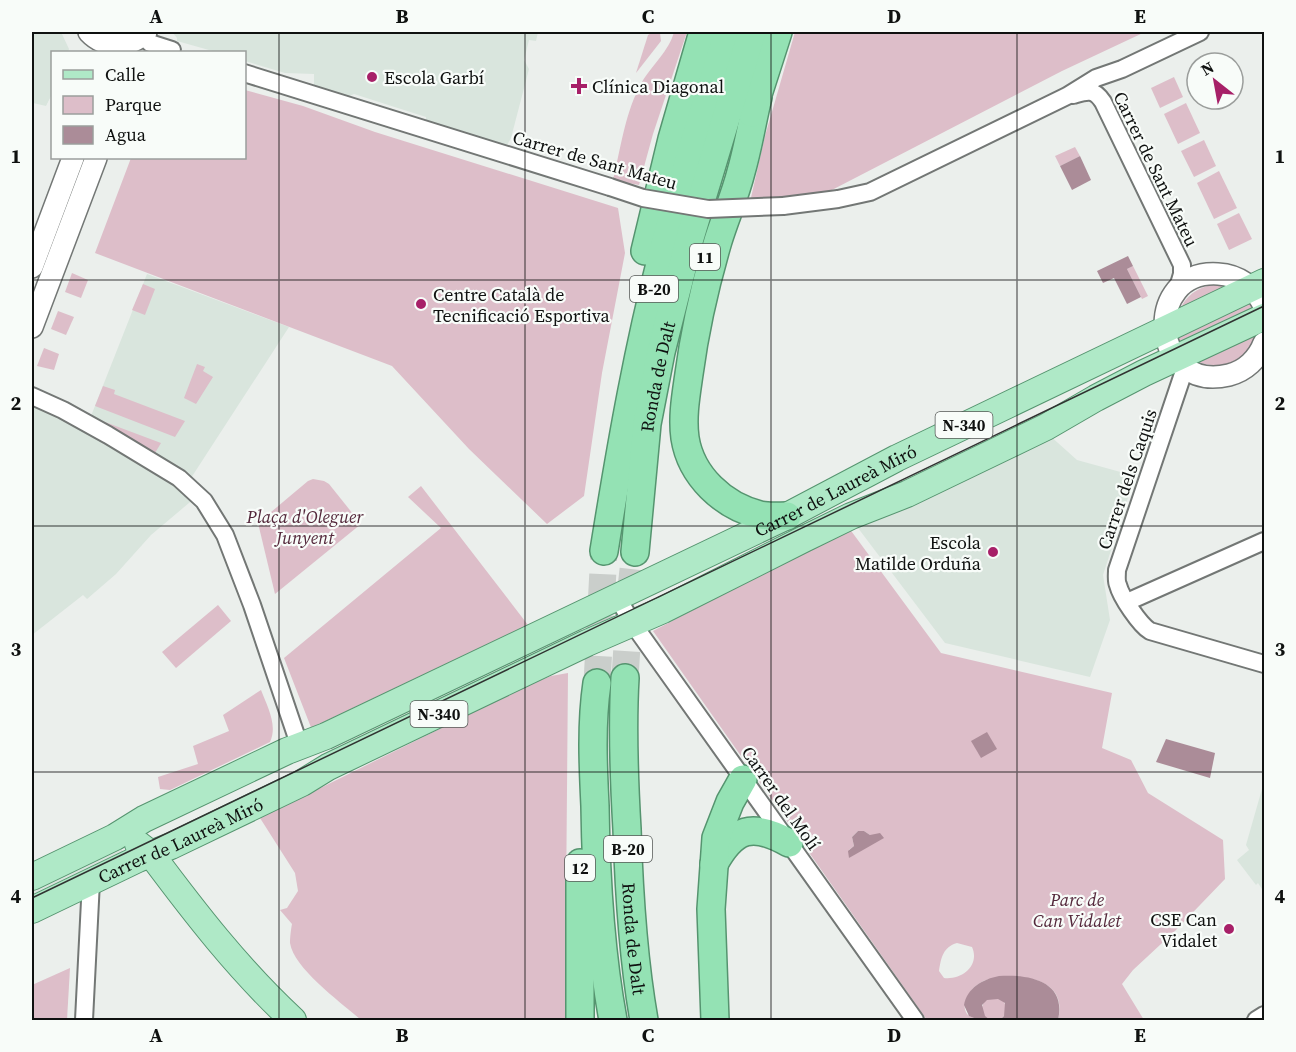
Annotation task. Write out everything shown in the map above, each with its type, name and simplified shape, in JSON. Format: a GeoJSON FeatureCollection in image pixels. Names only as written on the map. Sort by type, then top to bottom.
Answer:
{"type":"FeatureCollection","features":[{"type":"Feature","properties":{"kind":"highway","name":"Ronda de Dalt"},"geometry":{"type":"LineString","coordinates":[[703,32],[667,161],[622,355],[603,486],[604,551],[639,352],[667,237],[728,32]]}},
{"type":"Feature","properties":{"kind":"highway","name":"Ronda de Dalt"},"geometry":{"type":"LineString","coordinates":[[635,552],[647,424],[661,352],[689,241],[752,32]]}},
{"type":"Feature","properties":{"kind":"highway"},"geometry":{"type":"LineString","coordinates":[[778,32],[758,97],[741,172],[719,239],[702,303],[690,365],[684,424],[689,452],[700,476],[707,484],[733,503],[753,513],[763,516],[787,516]]}},
{"type":"Feature","properties":{"kind":"highway","name":"11"},"geometry":{"type":"LineString","coordinates":[[642,485],[662,420],[676,360],[707,250],[758,97]]}},
{"type":"Feature","properties":{"kind":"highway","name":"Ronda de Dalt"},"geometry":{"type":"LineString","coordinates":[[625,678],[622,727],[628,872],[639,993],[644,1020]]}},
{"type":"Feature","properties":{"kind":"highway","name":"Ronda de Dalt"},"geometry":{"type":"LineString","coordinates":[[597,683],[592,716],[596,878],[608,996],[613,1020]]}},
{"type":"Feature","properties":{"kind":"highway","name":"12"},"geometry":{"type":"LineString","coordinates":[[580,1020],[580,874],[584,794],[592,716]]}},
{"type":"Feature","properties":{"kind":"highway"},"geometry":{"type":"LineString","coordinates":[[715,1020],[711,909],[716,838],[730,802],[743,779]]}},
{"type":"Feature","properties":{"kind":"highway"},"geometry":{"type":"LineString","coordinates":[[714,866],[724,846],[742,833],[766,832],[789,843]]}},
{"type":"Feature","properties":{"kind":"main road","name":"N-340"},"geometry":{"type":"LineString","coordinates":[[1164,329],[1260,292]]}},
{"type":"Feature","properties":{"kind":"main road","name":"N-340"},"geometry":{"type":"LineString","coordinates":[[1180,363],[1264,317]]}},
{"type":"Feature","properties":{"kind":"main road","name":"Carrer de Laureà Miró"},"geometry":{"type":"LineString","coordinates":[[32,877],[115,837],[144,819],[287,751],[326,736],[787,516],[897,458],[1164,329]]}},
{"type":"Feature","properties":{"kind":"main road","name":"Carrer de Laureà Miró"},"geometry":{"type":"LineString","coordinates":[[32,910],[171,846],[302,783],[328,767],[550,661],[633,624],[851,516],[907,494],[1047,427],[1096,398],[1180,363]]}},
{"type":"Feature","properties":{"kind":"main road"},"geometry":{"type":"LineString","coordinates":[[115,837],[128,838],[151,854],[214,937],[262,992],[293,1020]]}},
{"type":"Feature","properties":{"kind":"street","name":"Carrer de Sant Mateu"},"geometry":{"type":"LineString","coordinates":[[246,74],[643,198],[708,209],[783,207],[838,200],[870,192],[1067,96],[1096,78],[1122,69],[1200,32]]}},
{"type":"Feature","properties":{"kind":"street"},"geometry":{"type":"LineString","coordinates":[[93,40],[110,44],[150,43],[170,51]]}},
{"type":"Feature","properties":{"kind":"street","name":"Carrer de Sant Mateu"},"geometry":{"type":"LineString","coordinates":[[1067,96],[1089,91],[1098,94],[1182,266],[1181,282],[1177,291]]}},
{"type":"Feature","properties":{"kind":"street"},"geometry":{"type":"LineString","coordinates":[[32,267],[73,159]]}},
{"type":"Feature","properties":{"kind":"street"},"geometry":{"type":"LineString","coordinates":[[32,327],[96,159]]}},
{"type":"Feature","properties":{"kind":"street"},"geometry":{"type":"LineString","coordinates":[[1260,292],[1233,277],[1213,273],[1196,277],[1177,291],[1170,302],[1165,315],[1164,329],[1168,343],[1180,363],[1196,374],[1208,377],[1234,374],[1256,360],[1264,343]]}},
{"type":"Feature","properties":{"kind":"street","name":"Carrer dels Caquis"},"geometry":{"type":"LineString","coordinates":[[1180,363],[1117,570],[1118,585],[1143,627],[1150,631],[1264,664]]}},
{"type":"Feature","properties":{"kind":"street"},"geometry":{"type":"LineString","coordinates":[[32,396],[108,435],[179,478],[204,501],[225,535],[252,605],[300,747]]}},
{"type":"Feature","properties":{"kind":"street"},"geometry":{"type":"LineString","coordinates":[[1127,602],[1264,541]]}},
{"type":"Feature","properties":{"kind":"street","name":"Carrer del Molí"},"geometry":{"type":"LineString","coordinates":[[617,597],[633,624],[915,1020]]}},
{"type":"Feature","properties":{"kind":"street"},"geometry":{"type":"LineString","coordinates":[[84,1020],[91,881]]}},
{"type":"Feature","properties":{"kind":"street"},"geometry":{"type":"LineString","coordinates":[[1256,1020],[1264,1015]]}},
{"type":"Feature","properties":{"kind":"shaded area"},"geometry":{"type":"Polygon","coordinates":[[[32,32],[61,32],[69,49],[68,51],[51,51],[51,96],[46,106],[33,103],[32,106],[32,32]]]}},
{"type":"Feature","properties":{"kind":"shaded area"},"geometry":{"type":"Polygon","coordinates":[[[172,32],[538,32],[536,41],[529,40],[524,60],[529,69],[511,138],[506,147],[426,122],[426,117],[354,94],[347,97],[314,86],[314,74],[285,73],[246,61],[246,51],[212,51],[177,41],[172,32]]]}},
{"type":"Feature","properties":{"kind":"shaded area"},"geometry":{"type":"Polygon","coordinates":[[[147,274],[289,327],[191,478],[155,453],[91,416],[147,274]]]}},
{"type":"Feature","properties":{"kind":"shaded area"},"geometry":{"type":"Polygon","coordinates":[[[32,405],[71,422],[196,497],[151,535],[116,574],[87,599],[83,595],[32,635],[32,405]]]}},
{"type":"Feature","properties":{"kind":"shaded area","name":"Escola Matilde Orduña"},"geometry":{"type":"Polygon","coordinates":[[[1048,434],[1077,460],[1135,476],[1103,575],[1110,620],[1090,677],[945,643],[858,528],[1048,434]]]}},
{"type":"Feature","properties":{"kind":"shaded area"},"geometry":{"type":"Polygon","coordinates":[[[1264,788],[1264,892],[1237,860],[1249,850],[1246,845],[1264,788]]]}},
{"type":"Feature","properties":{"kind":"shaded area"},"geometry":{"type":"Polygon","coordinates":[[[118,842],[126,857],[32,903],[32,883],[118,842]]]}},
{"type":"Feature","properties":{"kind":"green space"},"geometry":{"type":"Polygon","coordinates":[[[653,32],[660,33],[661,41],[636,73],[648,35],[653,32]]]}},
{"type":"Feature","properties":{"kind":"green space"},"geometry":{"type":"Polygon","coordinates":[[[674,32],[687,32],[653,134],[639,185],[613,180],[631,105],[642,82],[660,58],[674,32]]]}},
{"type":"Feature","properties":{"kind":"green space"},"geometry":{"type":"Polygon","coordinates":[[[795,32],[1145,32],[1062,71],[828,192],[750,202],[765,136],[795,32]]]}},
{"type":"Feature","properties":{"kind":"green space"},"geometry":{"type":"Polygon","coordinates":[[[1174,77],[1183,97],[1160,108],[1151,88],[1174,77]]]}},
{"type":"Feature","properties":{"kind":"green space","name":"Centre Català de Tecnificació Esportiva"},"geometry":{"type":"Polygon","coordinates":[[[246,90],[303,106],[375,132],[618,208],[625,253],[602,373],[584,496],[547,524],[469,449],[392,366],[95,253],[131,159],[246,159],[246,90]]]}},
{"type":"Feature","properties":{"kind":"green space"},"geometry":{"type":"Polygon","coordinates":[[[1185,104],[1185,111],[1190,111],[1200,133],[1178,144],[1164,114],[1185,104]]]}},
{"type":"Feature","properties":{"kind":"green space"},"geometry":{"type":"Polygon","coordinates":[[[1204,140],[1216,166],[1194,177],[1181,151],[1204,140]]]}},
{"type":"Feature","properties":{"kind":"green space"},"geometry":{"type":"Polygon","coordinates":[[[1075,147],[1080,156],[1060,166],[1055,156],[1075,147]]]}},
{"type":"Feature","properties":{"kind":"green space"},"geometry":{"type":"Polygon","coordinates":[[[1219,171],[1237,208],[1214,219],[1197,183],[1219,171]]]}},
{"type":"Feature","properties":{"kind":"green space"},"geometry":{"type":"Polygon","coordinates":[[[1239,213],[1252,239],[1229,250],[1217,224],[1239,213]]]}},
{"type":"Feature","properties":{"kind":"green space"},"geometry":{"type":"Polygon","coordinates":[[[1133,266],[1148,296],[1142,299],[1127,269],[1133,266]]]}},
{"type":"Feature","properties":{"kind":"green space"},"geometry":{"type":"Polygon","coordinates":[[[72,273],[88,280],[81,298],[65,292],[72,273]]]}},
{"type":"Feature","properties":{"kind":"green space"},"geometry":{"type":"Polygon","coordinates":[[[143,284],[155,289],[145,315],[132,310],[143,284]]]}},
{"type":"Feature","properties":{"kind":"green space"},"geometry":{"type":"Polygon","coordinates":[[[1214,285],[1230,287],[1179,312],[1192,293],[1214,285]]]}},
{"type":"Feature","properties":{"kind":"green space"},"geometry":{"type":"Polygon","coordinates":[[[1248,299],[1256,315],[1181,349],[1173,332],[1248,299]]]}},
{"type":"Feature","properties":{"kind":"green space"},"geometry":{"type":"Polygon","coordinates":[[[58,311],[74,317],[66,335],[51,329],[58,311]]]}},
{"type":"Feature","properties":{"kind":"green space"},"geometry":{"type":"Polygon","coordinates":[[[1258,329],[1249,349],[1233,362],[1213,365],[1192,359],[1258,329]]]}},
{"type":"Feature","properties":{"kind":"green space"},"geometry":{"type":"Polygon","coordinates":[[[44,348],[59,354],[54,370],[37,366],[44,348]]]}},
{"type":"Feature","properties":{"kind":"green space"},"geometry":{"type":"Polygon","coordinates":[[[197,364],[205,367],[203,371],[213,377],[196,404],[184,398],[197,364]]]}},
{"type":"Feature","properties":{"kind":"green space"},"geometry":{"type":"Polygon","coordinates":[[[103,386],[115,390],[114,394],[185,421],[175,437],[95,406],[103,386]]]}},
{"type":"Feature","properties":{"kind":"green space"},"geometry":{"type":"Polygon","coordinates":[[[97,419],[161,443],[155,453],[97,419]]]}},
{"type":"Feature","properties":{"kind":"green space","name":"Plaça d'Oleguer Junyent"},"geometry":{"type":"Polygon","coordinates":[[[313,479],[329,484],[361,524],[275,594],[258,523],[313,479]]]}},
{"type":"Feature","properties":{"kind":"green space"},"geometry":{"type":"Polygon","coordinates":[[[421,486],[528,625],[315,726],[312,730],[284,658],[441,528],[408,497],[421,486]]]}},
{"type":"Feature","properties":{"kind":"green space","name":"Parc de Can Vidalet"},"geometry":{"type":"Polygon","coordinates":[[[849,528],[941,653],[1112,693],[1102,748],[1131,760],[1148,793],[1223,840],[1225,879],[1175,931],[1133,970],[1122,984],[1144,1020],[1058,1020],[1060,1008],[1054,991],[1047,985],[1029,978],[1008,977],[984,981],[970,992],[965,1002],[965,1010],[968,1015],[979,1020],[927,1020],[653,631],[849,528]],[[858,831],[852,837],[854,846],[849,850],[849,858],[870,835],[864,831],[858,831]],[[957,943],[949,947],[942,957],[939,971],[944,978],[958,977],[963,974],[974,960],[972,947],[957,943]]]}},
{"type":"Feature","properties":{"kind":"green space"},"geometry":{"type":"Polygon","coordinates":[[[218,605],[231,621],[176,668],[162,652],[218,605]]]}},
{"type":"Feature","properties":{"kind":"green space"},"geometry":{"type":"Polygon","coordinates":[[[568,673],[565,1020],[361,1020],[320,985],[293,953],[290,943],[292,924],[280,910],[287,908],[298,891],[295,873],[260,818],[528,685],[551,676],[568,673]]]}},
{"type":"Feature","properties":{"kind":"green space"},"geometry":{"type":"Polygon","coordinates":[[[261,690],[272,722],[270,742],[170,790],[160,789],[158,777],[198,764],[193,746],[229,731],[223,715],[261,690]]]}},
{"type":"Feature","properties":{"kind":"green space"},"geometry":{"type":"Polygon","coordinates":[[[70,968],[67,1020],[32,1020],[32,985],[70,968]]]}},
{"type":"Feature","properties":{"kind":"green space"},"geometry":{"type":"Polygon","coordinates":[[[994,997],[1002,1001],[1006,1009],[1002,1017],[994,1021],[986,1017],[982,1009],[986,1001],[994,997]]]}},
{"type":"Feature","properties":{"kind":"water"},"geometry":{"type":"Polygon","coordinates":[[[1080,156],[1091,180],[1072,190],[1060,166],[1080,156]]]}},
{"type":"Feature","properties":{"kind":"water"},"geometry":{"type":"Polygon","coordinates":[[[1128,256],[1133,266],[1127,269],[1141,297],[1127,304],[1114,278],[1103,283],[1097,271],[1128,256]]]}},
{"type":"Feature","properties":{"kind":"water"},"geometry":{"type":"Polygon","coordinates":[[[987,732],[997,749],[981,758],[971,741],[987,732]]]}},
{"type":"Feature","properties":{"kind":"water"},"geometry":{"type":"Polygon","coordinates":[[[1166,739],[1215,753],[1210,778],[1156,762],[1166,739]]]}},
{"type":"Feature","properties":{"kind":"water"},"geometry":{"type":"Polygon","coordinates":[[[858,831],[864,831],[870,835],[880,833],[884,838],[849,858],[848,851],[854,846],[852,837],[858,831]]]}},
{"type":"Feature","properties":{"kind":"water"},"geometry":{"type":"Polygon","coordinates":[[[999,976],[1033,979],[1051,988],[1057,996],[1058,1020],[1000,1020],[1004,1016],[1005,1003],[998,999],[987,1000],[982,1005],[985,1016],[990,1020],[979,1020],[969,1016],[964,1005],[968,994],[987,979],[999,976]]]}},
{"type":"Feature","properties":{"kind":"tunnel"},"geometry":{"type":"LineString","coordinates":[[597,683],[604,551]]}},
{"type":"Feature","properties":{"kind":"tunnel"},"geometry":{"type":"LineString","coordinates":[[625,678],[635,552]]}},
{"type":"Feature","properties":{"kind":"tram line"},"geometry":{"type":"LineString","coordinates":[[32,898],[1264,306]]}},
{"type":"Feature","properties":{"kind":"place","name":"Escola Garbí"},"geometry":{"type":"Point","coordinates":[372,77]}},
{"type":"Feature","properties":{"kind":"place","name":"Clínica Diagonal"},"geometry":{"type":"Point","coordinates":[579,86]}},
{"type":"Feature","properties":{"kind":"place","name":"Centre Català de Tecnificació Esportiva"},"geometry":{"type":"Point","coordinates":[421,304]}},
{"type":"Feature","properties":{"kind":"place","name":"Escola Matilde Orduña"},"geometry":{"type":"Point","coordinates":[993,552]}},
{"type":"Feature","properties":{"kind":"place","name":"CSE Can Vidalet"},"geometry":{"type":"Point","coordinates":[1229,929]}}]}
